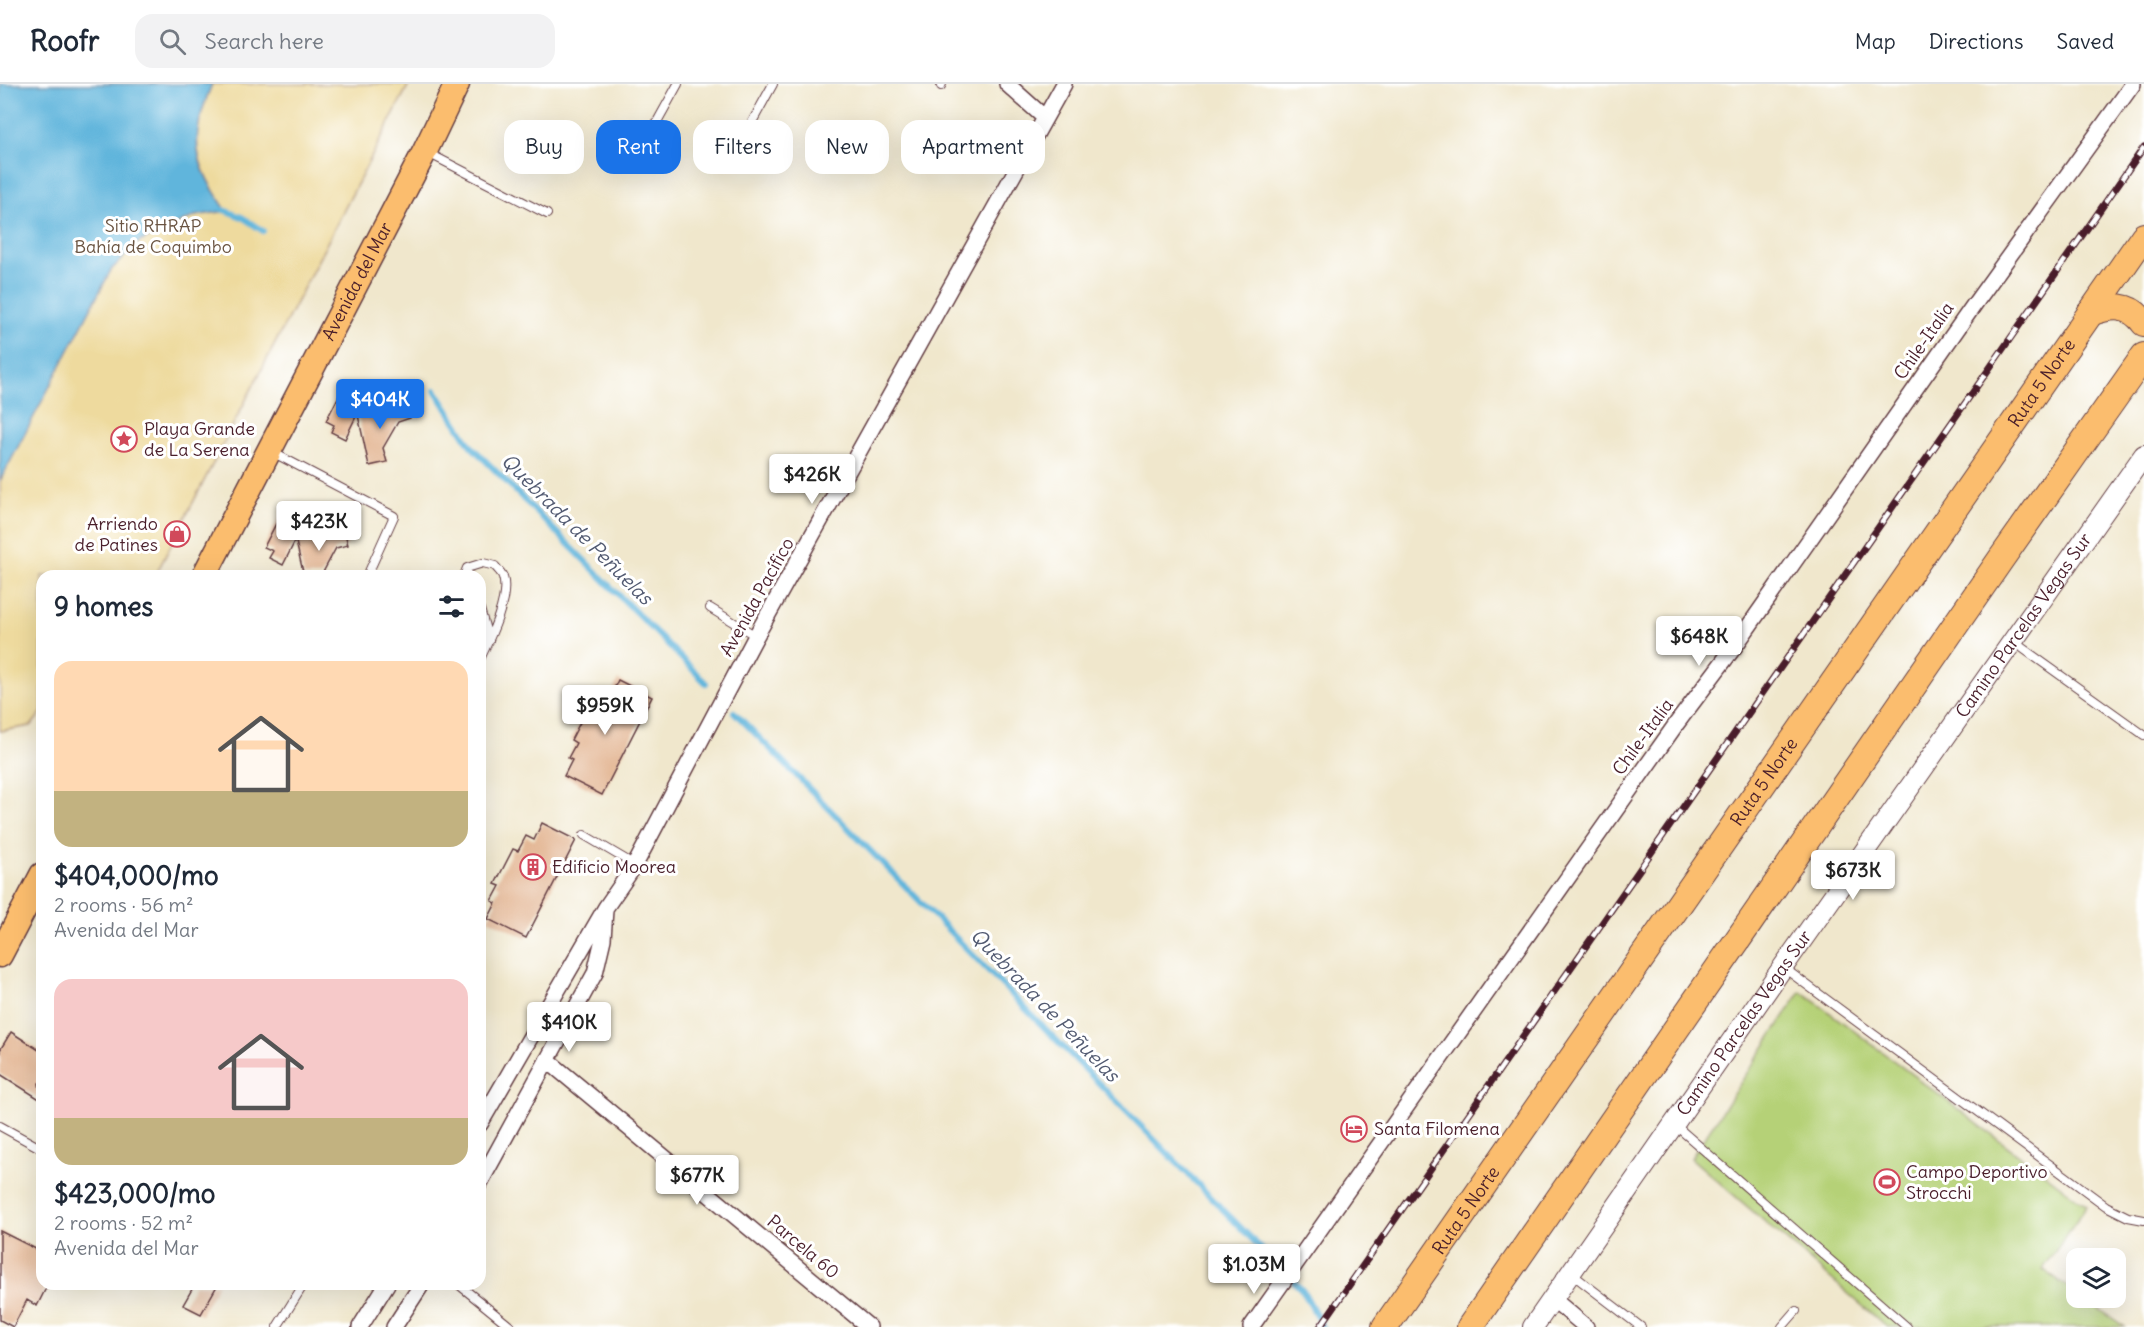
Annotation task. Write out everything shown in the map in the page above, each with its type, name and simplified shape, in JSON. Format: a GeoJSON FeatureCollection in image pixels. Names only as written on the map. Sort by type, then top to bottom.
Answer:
{"type":"FeatureCollection","features":[{"type":"Feature","properties":{"kind":"highway","name":"Ruta 5 Norte"},"geometry":{"type":"LineString","coordinates":[[1385,1327],[2144,236]]}},
{"type":"Feature","properties":{"kind":"highway"},"geometry":{"type":"LineString","coordinates":[[2090,313],[2121,306],[2134,313],[2144,323]]}},
{"type":"Feature","properties":{"kind":"highway"},"geometry":{"type":"LineString","coordinates":[[1470,1327],[2144,356]]}},
{"type":"Feature","properties":{"kind":"main road","name":"Avenida del Mar"},"geometry":{"type":"LineString","coordinates":[[207,570],[271,451],[457,84]]}},
{"type":"Feature","properties":{"kind":"main road"},"geometry":{"type":"LineString","coordinates":[[0,955],[36,902]]}},
{"type":"Feature","properties":{"kind":"street"},"geometry":{"type":"LineString","coordinates":[[1006,84],[1045,118]]}},
{"type":"Feature","properties":{"kind":"street","name":"Avenida Pacífico"},"geometry":{"type":"LineString","coordinates":[[486,1114],[606,907],[635,865],[756,636],[1064,84]]}},
{"type":"Feature","properties":{"kind":"street","name":"Chile-Italia"},"geometry":{"type":"LineString","coordinates":[[1251,1327],[1677,723],[1735,646],[1976,302],[2133,84]]}},
{"type":"Feature","properties":{"kind":"street","name":"Camino Parcelas Vegas Sur"},"geometry":{"type":"LineString","coordinates":[[1533,1327],[1783,967],[2144,455]]}},
{"type":"Feature","properties":{"kind":"street","name":"Avenida Pacífico"},"geometry":{"type":"LineString","coordinates":[[486,1172],[595,973],[603,939],[606,907]]}},
{"type":"Feature","properties":{"kind":"street","name":"Parcela 60"},"geometry":{"type":"LineString","coordinates":[[547,1060],[869,1327]]}},
{"type":"Feature","properties":{"kind":"street"},"geometry":{"type":"LineString","coordinates":[[360,1327],[383,1290]]}},
{"type":"Feature","properties":{"kind":"street"},"geometry":{"type":"LineString","coordinates":[[394,1327],[413,1290]]}},
{"type":"Feature","properties":{"kind":"street"},"geometry":{"type":"LineString","coordinates":[[1553,1299],[1587,1327]]}},
{"type":"Feature","properties":{"kind":"lane"},"geometry":{"type":"LineString","coordinates":[[658,120],[678,84]]}},
{"type":"Feature","properties":{"kind":"lane"},"geometry":{"type":"LineString","coordinates":[[753,120],[773,84]]}},
{"type":"Feature","properties":{"kind":"lane"},"geometry":{"type":"LineString","coordinates":[[425,151],[547,214]]}},
{"type":"Feature","properties":{"kind":"lane"},"geometry":{"type":"LineString","coordinates":[[271,451],[394,516],[370,570]]}},
{"type":"Feature","properties":{"kind":"lane"},"geometry":{"type":"LineString","coordinates":[[466,570],[483,563],[495,566],[504,577],[504,598],[486,647]]}},
{"type":"Feature","properties":{"kind":"lane"},"geometry":{"type":"LineString","coordinates":[[710,608],[756,636]]}},
{"type":"Feature","properties":{"kind":"lane"},"geometry":{"type":"LineString","coordinates":[[486,628],[489,641]]}},
{"type":"Feature","properties":{"kind":"lane"},"geometry":{"type":"LineString","coordinates":[[2013,641],[2144,735]]}},
{"type":"Feature","properties":{"kind":"lane"},"geometry":{"type":"LineString","coordinates":[[584,835],[635,865]]}},
{"type":"Feature","properties":{"kind":"lane"},"geometry":{"type":"LineString","coordinates":[[1783,967],[2106,1206],[2128,1217],[2144,1220]]}},
{"type":"Feature","properties":{"kind":"lane"},"geometry":{"type":"LineString","coordinates":[[1675,1125],[1907,1327]]}},
{"type":"Feature","properties":{"kind":"lane"},"geometry":{"type":"LineString","coordinates":[[0,1126],[36,1146]]}},
{"type":"Feature","properties":{"kind":"lane"},"geometry":{"type":"LineString","coordinates":[[1570,1274],[1641,1327]]}},
{"type":"Feature","properties":{"kind":"lane"},"geometry":{"type":"LineString","coordinates":[[277,1327],[300,1290]]}},
{"type":"Feature","properties":{"kind":"lane"},"geometry":{"type":"LineString","coordinates":[[465,1290],[511,1327]]}},
{"type":"Feature","properties":{"kind":"lane"},"geometry":{"type":"LineString","coordinates":[[1782,1327],[1796,1311]]}},
{"type":"Feature","properties":{"kind":"green space","name":"Campo Deportivo Strocchi"},"geometry":{"type":"Polygon","coordinates":[[[1801,991],[2087,1206],[2043,1269],[2066,1286],[2066,1308],[2097,1308],[2125,1327],[1887,1327],[1691,1158],[1801,991]]]}},
{"type":"Feature","properties":{"kind":"sand","name":"Playa Grande de La Serena"},"geometry":{"type":"Polygon","coordinates":[[[212,84],[409,84],[158,570],[36,570],[36,720],[31,726],[0,731],[0,481],[111,270],[139,242],[195,216],[226,211],[207,178],[198,149],[200,120],[212,84]]]}},
{"type":"Feature","properties":{"kind":"water"},"geometry":{"type":"Polygon","coordinates":[[[0,84],[212,84],[200,120],[197,136],[198,150],[207,178],[227,211],[195,216],[139,242],[111,270],[0,481],[0,84]]]}},
{"type":"Feature","properties":{"kind":"building"},"geometry":{"type":"Polygon","coordinates":[[[343,388],[365,398],[345,439],[331,432],[334,425],[326,421],[343,388]]]}},
{"type":"Feature","properties":{"kind":"building"},"geometry":{"type":"Polygon","coordinates":[[[405,402],[410,418],[398,422],[383,448],[387,462],[369,466],[358,415],[405,402]]]}},
{"type":"Feature","properties":{"kind":"building"},"geometry":{"type":"Polygon","coordinates":[[[281,514],[303,525],[283,565],[269,558],[273,551],[264,547],[281,514]]]}},
{"type":"Feature","properties":{"kind":"building"},"geometry":{"type":"Polygon","coordinates":[[[344,529],[348,545],[336,548],[324,570],[303,570],[296,542],[344,529]]]}},
{"type":"Feature","properties":{"kind":"building"},"geometry":{"type":"Polygon","coordinates":[[[618,680],[652,697],[602,795],[564,776],[572,760],[568,758],[576,743],[571,740],[589,705],[594,708],[602,693],[610,697],[618,680]]]}},
{"type":"Feature","properties":{"kind":"building","name":"Edificio Moorea"},"geometry":{"type":"Polygon","coordinates":[[[542,823],[576,840],[526,938],[488,919],[496,903],[492,901],[500,886],[495,884],[513,849],[518,851],[526,836],[534,840],[542,823]]]}},
{"type":"Feature","properties":{"kind":"building"},"geometry":{"type":"Polygon","coordinates":[[[11,1032],[36,1048],[36,1097],[0,1074],[0,1050],[11,1032]]]}},
{"type":"Feature","properties":{"kind":"building"},"geometry":{"type":"Polygon","coordinates":[[[0,1231],[36,1249],[36,1290],[45,1290],[37,1306],[27,1300],[13,1327],[0,1320],[0,1231]]]}},
{"type":"Feature","properties":{"kind":"building"},"geometry":{"type":"Polygon","coordinates":[[[192,1290],[215,1290],[201,1314],[183,1305],[192,1290]]]}},
{"type":"Feature","properties":{"kind":"waterway"},"geometry":{"type":"LineString","coordinates":[[221,209],[242,217],[263,231]]}},
{"type":"Feature","properties":{"kind":"waterway","name":"Quebrada de Peñuelas"},"geometry":{"type":"LineString","coordinates":[[435,390],[471,446],[706,683]]}},
{"type":"Feature","properties":{"kind":"waterway","name":"Quebrada de Peñuelas"},"geometry":{"type":"LineString","coordinates":[[734,712],[1303,1291],[1323,1327]]}},
{"type":"Feature","properties":{"kind":"railway"},"geometry":{"type":"LineString","coordinates":[[1320,1327],[2144,147]]}},
{"type":"Feature","properties":{"kind":"place","name":"Playa Grande de La Serena"},"geometry":{"type":"Point","coordinates":[124,439]}},
{"type":"Feature","properties":{"kind":"place","name":"Arriendo de Patines"},"geometry":{"type":"Point","coordinates":[177,534]}},
{"type":"Feature","properties":{"kind":"place","name":"Edificio Moorea"},"geometry":{"type":"Point","coordinates":[533,867]}},
{"type":"Feature","properties":{"kind":"place","name":"Santa Filomena"},"geometry":{"type":"Point","coordinates":[1354,1129]}},
{"type":"Feature","properties":{"kind":"place","name":"Campo Deportivo Strocchi"},"geometry":{"type":"Point","coordinates":[1887,1182]}},
{"type":"Feature","properties":{"kind":"park label","name":"Sitio RHRAP Bahía de Coquimbo"},"geometry":{"type":"Point","coordinates":[153,236]}}]}
